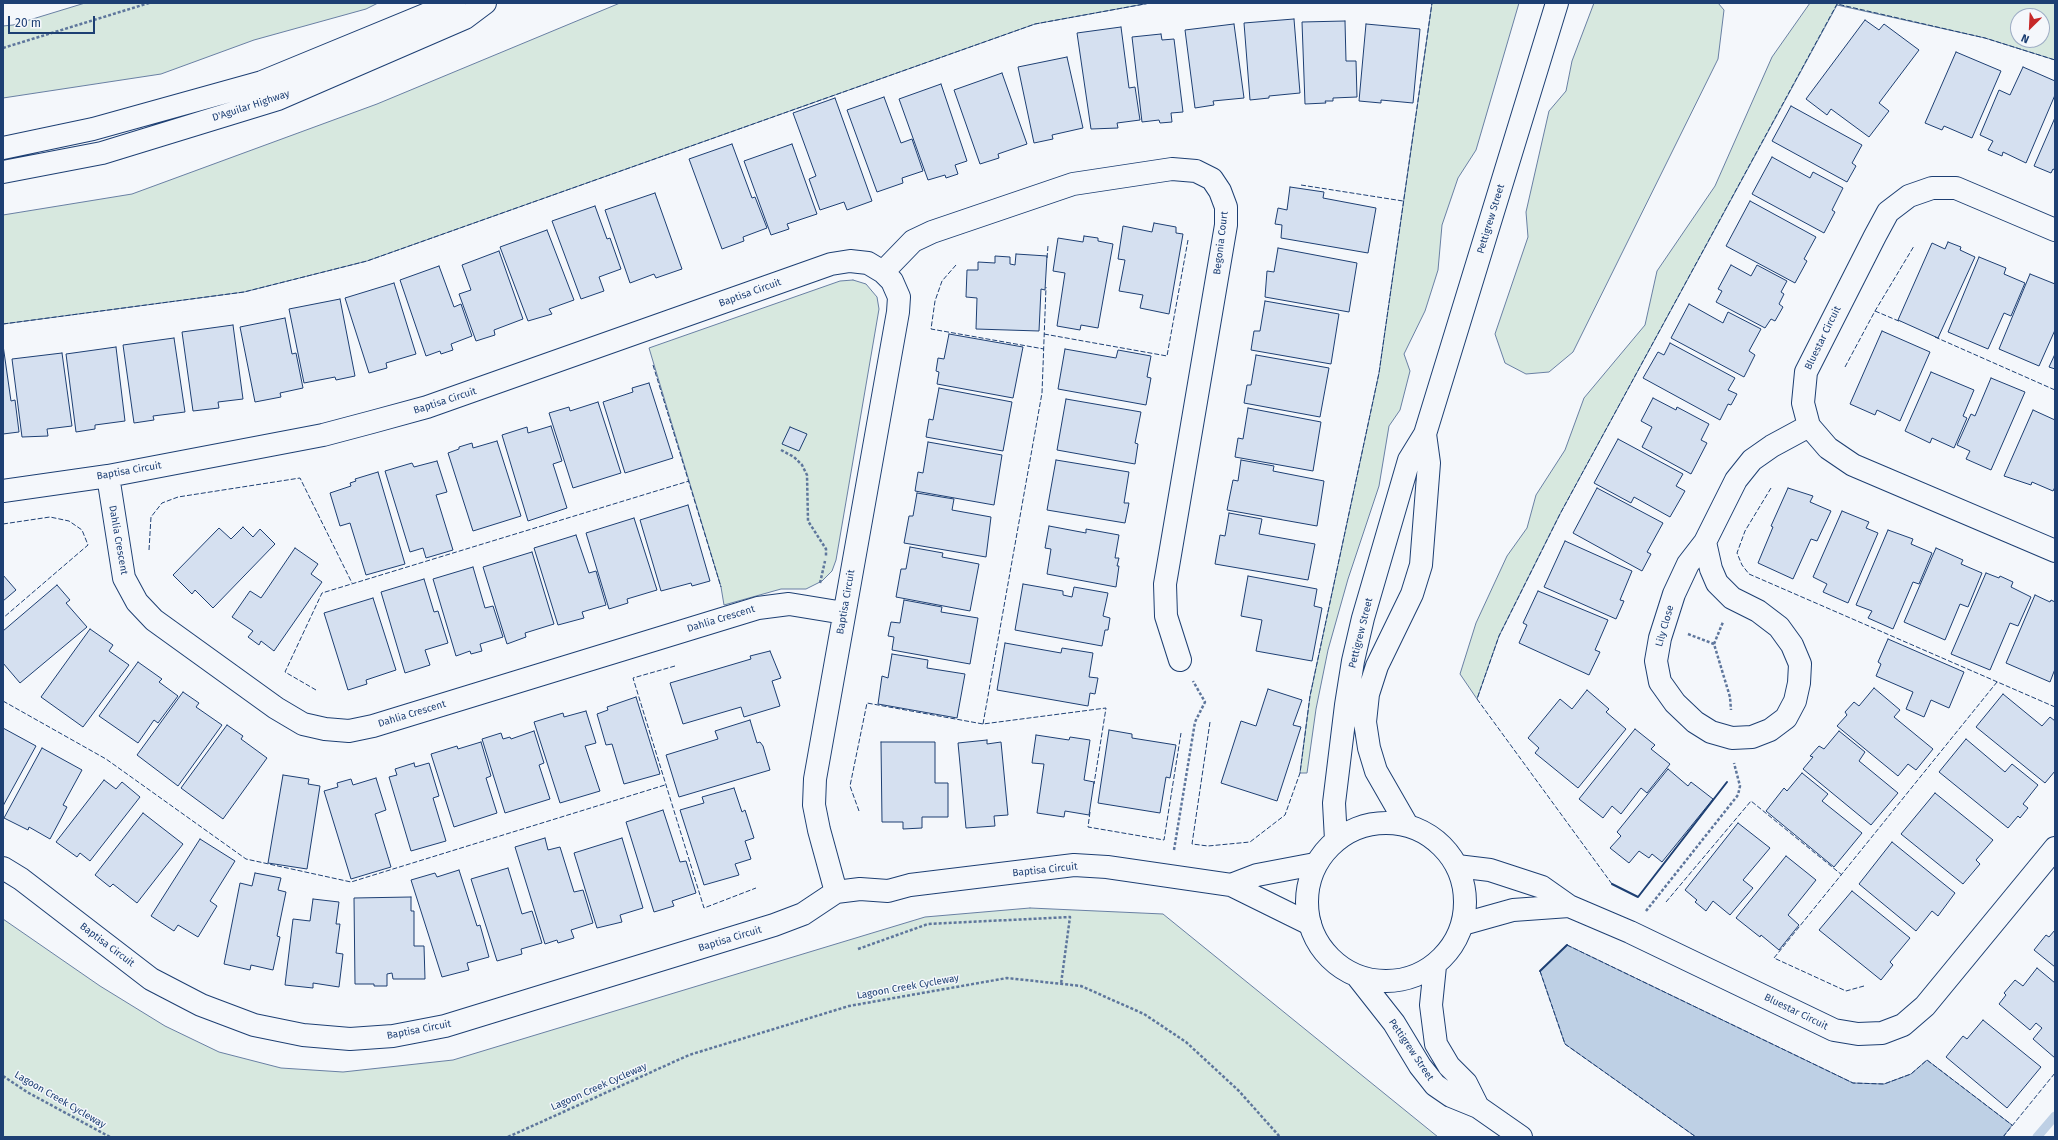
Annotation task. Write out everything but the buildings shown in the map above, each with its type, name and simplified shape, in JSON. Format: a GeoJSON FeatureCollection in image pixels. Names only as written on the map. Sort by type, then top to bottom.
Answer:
{"type":"FeatureCollection","features":[{"type":"Feature","properties":{"kind":"main road","name":"D'Aguilar Highway"},"geometry":{"type":"LineString","coordinates":[[3,148],[93,129],[262,82],[454,3]]}},
{"type":"Feature","properties":{"kind":"main road","name":"D'Aguilar Highway"},"geometry":{"type":"LineString","coordinates":[[3,172],[102,154],[278,99],[465,18],[485,3]]}},
{"type":"Feature","properties":{"kind":"main road","name":"Pettigrew Street"},"geometry":{"type":"LineString","coordinates":[[1336,840],[1334,804],[1354,657],[1363,618],[1409,460],[1425,434],[1557,3]]}},
{"type":"Feature","properties":{"kind":"main road","name":"Begonia Court"},"geometry":{"type":"LineString","coordinates":[[883,272],[912,240],[1073,184],[1172,169],[1196,171],[1212,179],[1220,191],[1226,207],[1226,225],[1165,584],[1166,616],[1180,660]]}},
{"type":"Feature","properties":{"kind":"main road","name":"Bluestar Circuit"},"geometry":{"type":"LineString","coordinates":[[2055,230],[1956,188],[1932,188],[1909,196],[1888,212],[1806,372],[1803,403],[1809,426],[1828,448],[1853,465],[2055,551]]}},
{"type":"Feature","properties":{"kind":"main road","name":"Baptisa Circuit"},"geometry":{"type":"LineString","coordinates":[[3,491],[108,476],[323,435],[427,407],[831,264],[850,261],[868,263],[883,272],[892,281],[899,296],[898,312],[815,779],[814,805],[819,830],[836,892]]}},
{"type":"Feature","properties":{"kind":"main road","name":"Lily Close"},"geometry":{"type":"LineString","coordinates":[[1705,542],[1711,569],[1718,583],[1732,598],[1758,612],[1779,627],[1792,645],[1800,664],[1799,683],[1795,701],[1786,718],[1770,730],[1752,737],[1732,738],[1711,732],[1695,722],[1675,703],[1660,682],[1656,661],[1664,624],[1688,564],[1705,542],[1736,480],[1752,460],[1772,446],[1809,426]]}},
{"type":"Feature","properties":{"kind":"main road","name":"Pettigrew Street"},"geometry":{"type":"LineString","coordinates":[[1407,825],[1376,771],[1369,748],[1365,722],[1368,694],[1376,666],[1412,594],[1421,565],[1428,463],[1425,434]]}},
{"type":"Feature","properties":{"kind":"main road","name":"Dahlia Crescent"},"geometry":{"type":"LineString","coordinates":[[108,476],[124,578],[137,602],[154,620],[276,708],[303,724],[325,729],[350,731],[373,726],[758,608],[789,604],[815,607],[844,613]]}},
{"type":"Feature","properties":{"kind":"main road"},"geometry":{"type":"LineString","coordinates":[[1382,822],[1407,825],[1428,834],[1445,848],[1457,866],[1465,884],[1466,905],[1463,924],[1453,947],[1435,966],[1411,979],[1384,982],[1357,976],[1336,964],[1319,946],[1310,924],[1306,904],[1308,890],[1316,864],[1325,851],[1336,840],[1358,827],[1382,822]]}},
{"type":"Feature","properties":{"kind":"main road","name":"Bluestar Circuit"},"geometry":{"type":"LineString","coordinates":[[1457,866],[1490,870],[1542,887],[1569,906],[1630,932],[1834,1030],[1858,1034],[1882,1033],[1903,1026],[1925,1006],[2055,848]]}},
{"type":"Feature","properties":{"kind":"main road","name":"Baptisa Circuit"},"geometry":{"type":"LineString","coordinates":[[1231,885],[1257,876],[1316,864]]}},
{"type":"Feature","properties":{"kind":"main road","name":"Baptisa Circuit"},"geometry":{"type":"LineString","coordinates":[[3,868],[21,879],[151,978],[201,1005],[254,1025],[303,1035],[350,1039],[393,1036],[452,1024],[774,925],[803,914],[836,892],[860,889],[888,891],[910,885],[1074,865],[1108,867],[1231,885],[1310,924]]}},
{"type":"Feature","properties":{"kind":"main road","name":"Bluestar Circuit"},"geometry":{"type":"LineString","coordinates":[[1463,924],[1485,920],[1513,910],[1569,906]]}},
{"type":"Feature","properties":{"kind":"main road","name":"Pettigrew Street"},"geometry":{"type":"LineString","coordinates":[[1435,966],[1431,1005],[1436,1044],[1449,1066],[1466,1083],[1478,1107]]}},
{"type":"Feature","properties":{"kind":"main road","name":"Pettigrew Street"},"geometry":{"type":"LineString","coordinates":[[1357,976],[1394,1023],[1420,1066],[1435,1085],[1451,1096],[1478,1107],[1521,1137]]}},
{"type":"Feature","properties":{"kind":"path"},"geometry":{"type":"LineString","coordinates":[[3,48],[149,3]]}},
{"type":"Feature","properties":{"kind":"path"},"geometry":{"type":"LineString","coordinates":[[782,450],[794,457],[807,475],[808,521],[826,549],[826,557],[815,607]]}},
{"type":"Feature","properties":{"kind":"path"},"geometry":{"type":"LineString","coordinates":[[1630,932],[1738,795],[1740,786],[1732,756],[1730,697],[1714,644],[1664,624]]}},
{"type":"Feature","properties":{"kind":"path"},"geometry":{"type":"LineString","coordinates":[[1174,850],[1195,722],[1205,702],[1180,660]]}},
{"type":"Feature","properties":{"kind":"path"},"geometry":{"type":"LineString","coordinates":[[858,949],[928,924],[1070,917],[1061,984]]}},
{"type":"Feature","properties":{"kind":"path","name":"Lagoon Creek Cycleway"},"geometry":{"type":"LineString","coordinates":[[508,1137],[689,1055],[849,1006],[1007,978],[1081,986],[1144,1014],[1186,1042],[1239,1091],[1280,1137]]}},
{"type":"Feature","properties":{"kind":"path","name":"Lagoon Creek Cycleway"},"geometry":{"type":"LineString","coordinates":[[3,1076],[27,1092],[110,1137]]}},
{"type":"Feature","properties":{"kind":"shaded area"},"geometry":{"type":"Polygon","coordinates":[[[85,3],[378,3],[366,9],[254,40],[161,74],[3,98],[3,26],[13,25],[85,3]]]}},
{"type":"Feature","properties":{"kind":"shaded area"},"geometry":{"type":"Polygon","coordinates":[[[620,3],[1150,3],[1035,24],[367,261],[244,292],[3,324],[3,215],[132,194],[377,104],[620,3]]]}},
{"type":"Feature","properties":{"kind":"shaded area"},"geometry":{"type":"Polygon","coordinates":[[[1432,3],[1519,3],[1476,150],[1458,178],[1442,225],[1438,270],[1425,311],[1404,354],[1410,371],[1400,410],[1389,426],[1379,486],[1348,579],[1328,650],[1316,709],[1307,773],[1300,773],[1310,696],[1379,373],[1432,3]]]}},
{"type":"Feature","properties":{"kind":"shaded area"},"geometry":{"type":"Polygon","coordinates":[[[1594,3],[1718,3],[1724,10],[1718,59],[1573,352],[1549,372],[1526,374],[1505,363],[1495,334],[1528,237],[1526,212],[1549,111],[1566,91],[1572,61],[1594,3]]]}},
{"type":"Feature","properties":{"kind":"shaded area"},"geometry":{"type":"Polygon","coordinates":[[[1810,3],[2055,3],[2055,60],[2017,48],[2050,48],[2050,8],[2010,8],[2010,46],[1985,38],[1837,5],[1560,514],[1499,636],[1477,699],[1460,674],[1476,623],[1507,556],[1527,528],[1536,495],[1565,450],[1584,398],[1645,325],[1657,271],[1715,186],[1772,57],[1810,3]]]}},
{"type":"Feature","properties":{"kind":"shaded area"},"geometry":{"type":"Polygon","coordinates":[[[853,280],[866,284],[877,297],[879,309],[836,560],[832,571],[822,581],[806,589],[781,589],[724,605],[721,587],[649,348],[840,281],[853,280]]]}},
{"type":"Feature","properties":{"kind":"shaded area"},"geometry":{"type":"Polygon","coordinates":[[[1030,908],[1163,914],[1438,1137],[3,1137],[3,919],[100,986],[165,1026],[219,1052],[281,1068],[343,1072],[453,1060],[925,917],[1030,908]]]}},
{"type":"Feature","properties":{"kind":"water"},"geometry":{"type":"Polygon","coordinates":[[[1567,945],[1853,1083],[1884,1084],[1911,1074],[1927,1060],[2012,1125],[2003,1137],[1696,1137],[1565,1044],[1540,971],[1567,945]]]}},
{"type":"Feature","properties":{"kind":"waterway"},"geometry":{"type":"LineString","coordinates":[[2037,1137],[2055,1116]]}},
{"type":"Feature","properties":{"kind":"fence"},"geometry":{"type":"LineString","coordinates":[[3,324],[244,292],[367,261],[1035,24],[1150,3]]}},
{"type":"Feature","properties":{"kind":"fence"},"geometry":{"type":"LineString","coordinates":[[1210,722],[1192,844],[1208,846],[1250,842],[1285,815],[1300,773],[1310,696],[1379,373],[1432,3]]}},
{"type":"Feature","properties":{"kind":"fence"},"geometry":{"type":"LineString","coordinates":[[1612,884],[1477,699],[1499,636],[1560,514],[1837,4],[1985,38],[2055,60]]}},
{"type":"Feature","properties":{"kind":"fence"},"geometry":{"type":"LineString","coordinates":[[1301,185],[1403,201]]}},
{"type":"Feature","properties":{"kind":"fence"},"geometry":{"type":"LineString","coordinates":[[1044,334],[1167,356],[1188,240]]}},
{"type":"Feature","properties":{"kind":"fence"},"geometry":{"type":"LineString","coordinates":[[1047,258],[1048,246]]}},
{"type":"Feature","properties":{"kind":"fence"},"geometry":{"type":"LineString","coordinates":[[1845,367],[1875,311],[1914,246]]}},
{"type":"Feature","properties":{"kind":"fence"},"geometry":{"type":"LineString","coordinates":[[956,265],[942,281],[935,301],[931,329],[1044,349]]}},
{"type":"Feature","properties":{"kind":"fence"},"geometry":{"type":"LineString","coordinates":[[983,724],[1042,393],[1046,287]]}},
{"type":"Feature","properties":{"kind":"fence"},"geometry":{"type":"LineString","coordinates":[[1875,311],[1901,322]]}},
{"type":"Feature","properties":{"kind":"fence"},"geometry":{"type":"LineString","coordinates":[[1935,337],[2055,390]]}},
{"type":"Feature","properties":{"kind":"fence"},"geometry":{"type":"LineString","coordinates":[[653,365],[721,587]]}},
{"type":"Feature","properties":{"kind":"fence"},"geometry":{"type":"LineString","coordinates":[[149,550],[151,517],[162,503],[178,497],[300,478],[352,583]]}},
{"type":"Feature","properties":{"kind":"fence"},"geometry":{"type":"LineString","coordinates":[[316,690],[285,672],[322,593],[689,481]]}},
{"type":"Feature","properties":{"kind":"fence"},"geometry":{"type":"LineString","coordinates":[[1771,488],[1745,531],[1737,553],[1742,565],[1749,574],[2055,707]]}},
{"type":"Feature","properties":{"kind":"fence"},"geometry":{"type":"LineString","coordinates":[[3,524],[50,517],[69,521],[82,530],[88,545],[3,618]]}},
{"type":"Feature","properties":{"kind":"fence"},"geometry":{"type":"LineString","coordinates":[[675,666],[633,678],[704,908],[756,888]]}},
{"type":"Feature","properties":{"kind":"fence"},"geometry":{"type":"LineString","coordinates":[[1864,986],[1846,991],[1774,958],[1997,682]]}},
{"type":"Feature","properties":{"kind":"fence"},"geometry":{"type":"LineString","coordinates":[[3,701],[106,759],[246,859],[351,882],[665,785]]}},
{"type":"Feature","properties":{"kind":"fence"},"geometry":{"type":"LineString","coordinates":[[859,811],[850,786],[867,703],[983,724],[1106,708],[1094,784]]}},
{"type":"Feature","properties":{"kind":"fence"},"geometry":{"type":"LineString","coordinates":[[1090,812],[1088,827],[1164,840],[1181,733]]}},
{"type":"Feature","properties":{"kind":"fence"},"geometry":{"type":"LineString","coordinates":[[1666,902],[1751,801],[1842,875]]}},
{"type":"Feature","properties":{"kind":"fence"},"geometry":{"type":"LineString","coordinates":[[1567,945],[1853,1083],[1884,1084],[1911,1074],[1927,1060],[2012,1125]]}},
{"type":"Feature","properties":{"kind":"fence"},"geometry":{"type":"LineString","coordinates":[[1540,971],[1565,1044],[1696,1137]]}},
{"type":"Feature","properties":{"kind":"fence"},"geometry":{"type":"LineString","coordinates":[[2003,1137],[2055,1073]]}},
{"type":"Feature","properties":{"kind":"wall"},"geometry":{"type":"LineString","coordinates":[[1612,884],[1638,897],[1727,782]]}},
{"type":"Feature","properties":{"kind":"wall"},"geometry":{"type":"LineString","coordinates":[[1540,971],[1567,945]]}}]}
